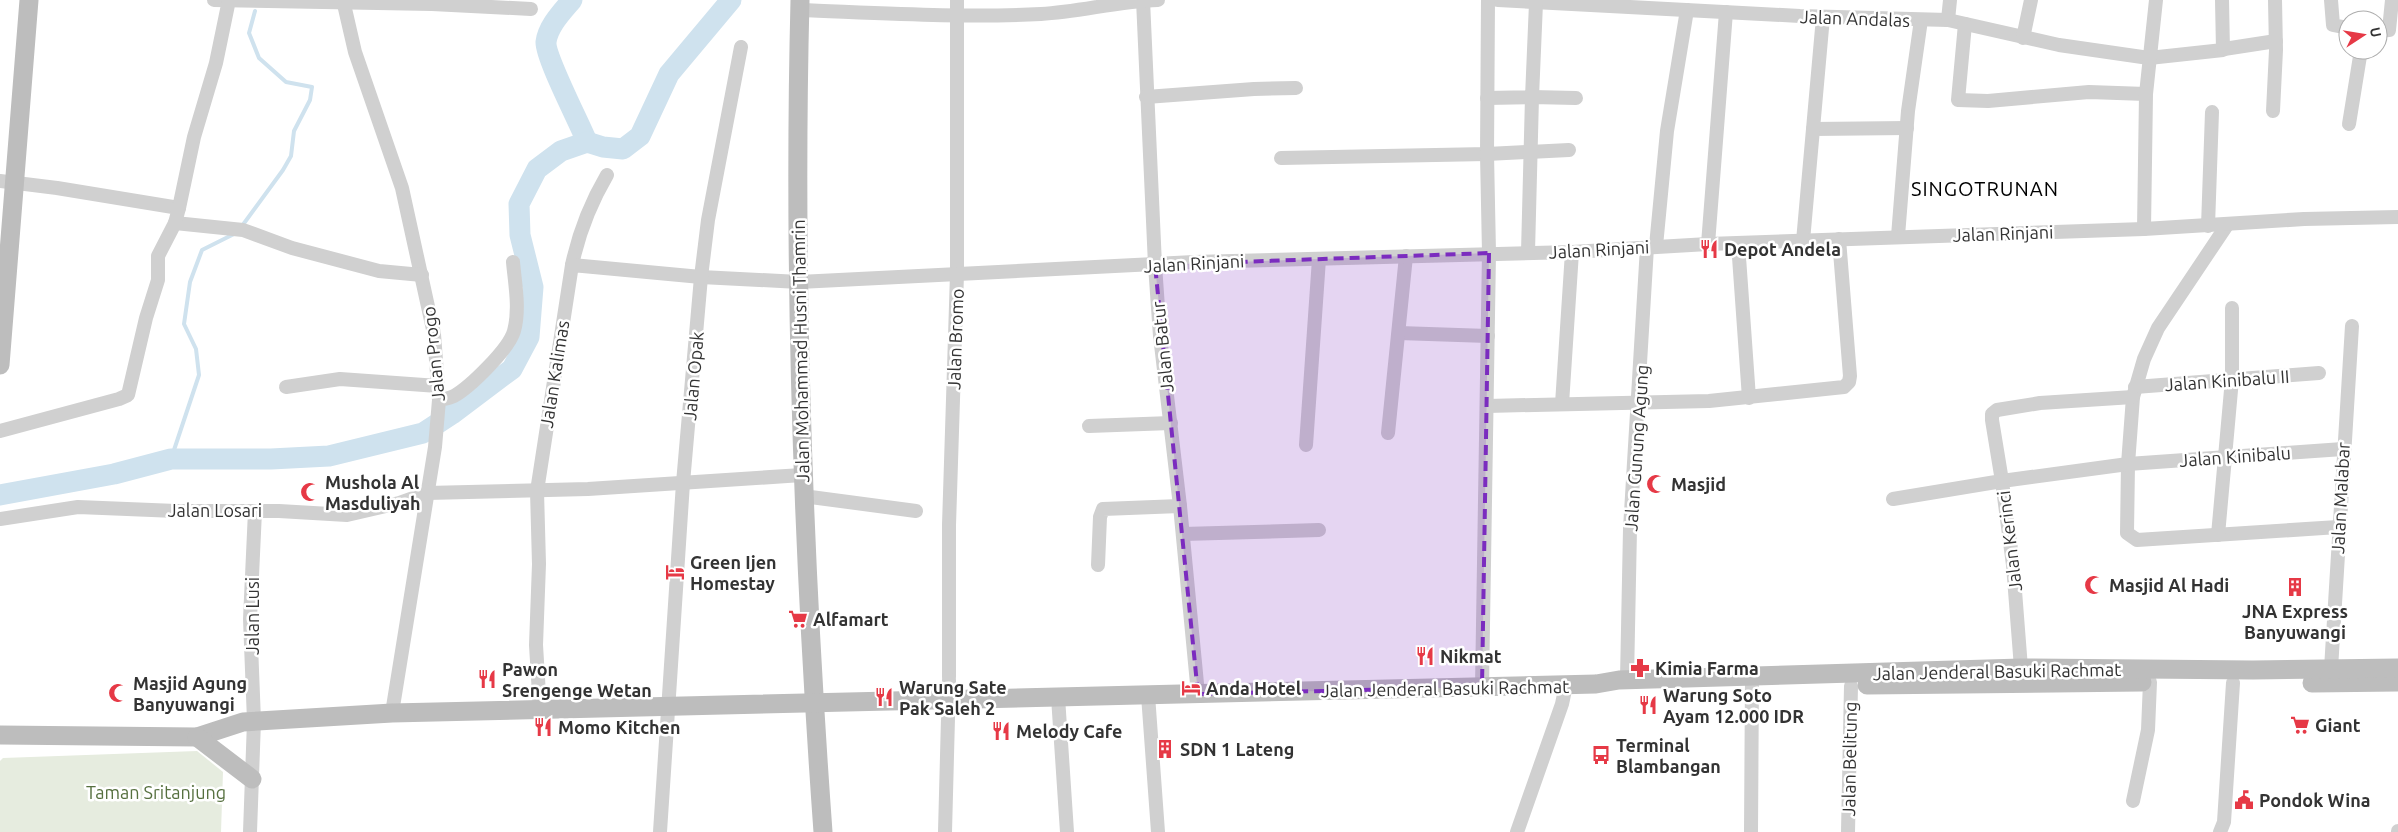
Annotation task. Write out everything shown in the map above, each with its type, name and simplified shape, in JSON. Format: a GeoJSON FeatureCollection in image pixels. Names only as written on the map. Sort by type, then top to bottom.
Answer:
{"type":"FeatureCollection","features":[{"type":"Feature","properties":{"kind":"main road"},"geometry":{"type":"LineString","coordinates":[[0,365],[6,182],[29,0]]}},
{"type":"Feature","properties":{"kind":"main road","name":"Jalan Mohammad Husni Thamrin"},"geometry":{"type":"LineString","coordinates":[[800,5],[797,124],[802,475],[814,702],[824,832]]}},
{"type":"Feature","properties":{"kind":"main road","name":"Jalan Jenderal Basuki Rachmat"},"geometry":{"type":"LineString","coordinates":[[1596,684],[1619,689],[2021,668],[2174,676],[2233,683],[2398,682]]}},
{"type":"Feature","properties":{"kind":"main road","name":"Jalan Jenderal Basuki Rachmat"},"geometry":{"type":"LineString","coordinates":[[0,735],[197,737],[243,722],[392,713],[540,711],[814,702],[1566,685],[1596,684],[1627,679],[1752,681],[1851,686],[2150,682],[2174,676],[2398,668]]}},
{"type":"Feature","properties":{"kind":"main road"},"geometry":{"type":"LineString","coordinates":[[197,737],[252,779]]}},
{"type":"Feature","properties":{"kind":"street"},"geometry":{"type":"LineString","coordinates":[[0,431],[127,396],[158,280],[158,256],[175,223],[194,137],[216,63],[224,0],[432,4],[531,9]]}},
{"type":"Feature","properties":{"kind":"street","name":"Jalan Bromo"},"geometry":{"type":"LineString","coordinates":[[945,832],[949,699],[949,525],[957,274],[957,0]]}},
{"type":"Feature","properties":{"kind":"street"},"geometry":{"type":"LineString","coordinates":[[800,5],[956,16],[1044,14],[1143,0],[1158,0]]}},
{"type":"Feature","properties":{"kind":"street","name":"Jalan Batur"},"geometry":{"type":"LineString","coordinates":[[1143,0],[1146,97],[1160,336],[1183,534],[1198,694]]}},
{"type":"Feature","properties":{"kind":"street"},"geometry":{"type":"LineString","coordinates":[[1482,687],[1489,253],[1487,154],[1488,0]]}},
{"type":"Feature","properties":{"kind":"street","name":"Jalan Andalas"},"geometry":{"type":"LineString","coordinates":[[1498,0],[1536,3],[1661,4],[1687,10],[1726,12],[1742,6],[1823,17],[1948,20],[2023,38],[2149,58],[2206,54],[2224,49],[2276,41]]}},
{"type":"Feature","properties":{"kind":"street"},"geometry":{"type":"LineString","coordinates":[[1948,20],[1950,0]]}},
{"type":"Feature","properties":{"kind":"street"},"geometry":{"type":"LineString","coordinates":[[2023,38],[2031,0]]}},
{"type":"Feature","properties":{"kind":"street"},"geometry":{"type":"LineString","coordinates":[[2144,229],[2146,94],[2156,0]]}},
{"type":"Feature","properties":{"kind":"street"},"geometry":{"type":"LineString","coordinates":[[2222,0],[2224,49]]}},
{"type":"Feature","properties":{"kind":"street"},"geometry":{"type":"LineString","coordinates":[[2273,111],[2276,41],[2275,0]]}},
{"type":"Feature","properties":{"kind":"street"},"geometry":{"type":"LineString","coordinates":[[2331,0],[2333,24],[2338,25]]}},
{"type":"Feature","properties":{"kind":"street"},"geometry":{"type":"LineString","coordinates":[[2388,30],[2392,0]]}},
{"type":"Feature","properties":{"kind":"street","name":"Jalan Progo"},"geometry":{"type":"LineString","coordinates":[[343,2],[355,52],[402,188],[434,334],[439,398],[435,447],[392,713]]}},
{"type":"Feature","properties":{"kind":"street"},"geometry":{"type":"LineString","coordinates":[[1528,252],[1536,3]]}},
{"type":"Feature","properties":{"kind":"street","name":"Jalan Gunung Agung"},"geometry":{"type":"LineString","coordinates":[[1627,679],[1630,530],[1652,247],[1667,131],[1687,10]]}},
{"type":"Feature","properties":{"kind":"street"},"geometry":{"type":"LineString","coordinates":[[1708,244],[1726,12]]}},
{"type":"Feature","properties":{"kind":"street"},"geometry":{"type":"LineString","coordinates":[[1803,241],[1823,17]]}},
{"type":"Feature","properties":{"kind":"street"},"geometry":{"type":"LineString","coordinates":[[1898,236],[1907,128],[1921,20]]}},
{"type":"Feature","properties":{"kind":"street"},"geometry":{"type":"LineString","coordinates":[[1965,24],[1958,100],[1988,101],[2089,92],[2146,94]]}},
{"type":"Feature","properties":{"kind":"street","name":"Jalan Opak"},"geometry":{"type":"LineString","coordinates":[[660,832],[683,484],[702,277],[716,171],[740,47]]}},
{"type":"Feature","properties":{"kind":"street"},"geometry":{"type":"LineString","coordinates":[[2349,124],[2359,60]]}},
{"type":"Feature","properties":{"kind":"street"},"geometry":{"type":"LineString","coordinates":[[1146,97],[1254,89],[1296,88]]}},
{"type":"Feature","properties":{"kind":"street"},"geometry":{"type":"LineString","coordinates":[[1487,98],[1576,98]]}},
{"type":"Feature","properties":{"kind":"street"},"geometry":{"type":"LineString","coordinates":[[2208,226],[2212,112]]}},
{"type":"Feature","properties":{"kind":"street"},"geometry":{"type":"LineString","coordinates":[[1812,129],[1907,128]]}},
{"type":"Feature","properties":{"kind":"street"},"geometry":{"type":"LineString","coordinates":[[1281,158],[1487,154],[1568,150]]}},
{"type":"Feature","properties":{"kind":"street","name":"Jalan Kalimas"},"geometry":{"type":"LineString","coordinates":[[540,711],[536,644],[539,564],[537,490],[572,265],[582,225],[593,199],[607,176]]}},
{"type":"Feature","properties":{"kind":"street"},"geometry":{"type":"LineString","coordinates":[[6,182],[179,208]]}},
{"type":"Feature","properties":{"kind":"street","name":"Jalan Rinjani"},"geometry":{"type":"LineString","coordinates":[[799,282],[1155,265],[1489,253],[1572,252],[1708,244],[2144,229],[2304,219],[2398,217]]}},
{"type":"Feature","properties":{"kind":"street"},"geometry":{"type":"LineString","coordinates":[[175,223],[243,230],[292,248],[379,271],[422,275]]}},
{"type":"Feature","properties":{"kind":"street"},"geometry":{"type":"LineString","coordinates":[[2227,225],[2158,328],[2144,359],[2134,392],[2128,464],[2126,530],[2130,537],[2138,540],[2338,528]]}},
{"type":"Feature","properties":{"kind":"street"},"geometry":{"type":"LineString","coordinates":[[1487,406],[1749,398],[1839,389],[1848,385],[1850,376],[1839,239]]}},
{"type":"Feature","properties":{"kind":"street"},"geometry":{"type":"LineString","coordinates":[[1738,243],[1749,398]]}},
{"type":"Feature","properties":{"kind":"street"},"geometry":{"type":"LineString","coordinates":[[1562,404],[1572,252]]}},
{"type":"Feature","properties":{"kind":"street"},"geometry":{"type":"LineString","coordinates":[[1388,433],[1406,256]]}},
{"type":"Feature","properties":{"kind":"street"},"geometry":{"type":"LineString","coordinates":[[1306,445],[1319,259]]}},
{"type":"Feature","properties":{"kind":"street"},"geometry":{"type":"LineString","coordinates":[[286,387],[340,379],[439,398],[452,397],[462,391],[497,356],[513,334],[516,302],[513,262]]}},
{"type":"Feature","properties":{"kind":"street"},"geometry":{"type":"LineString","coordinates":[[572,265],[702,277],[799,282]]}},
{"type":"Feature","properties":{"kind":"street"},"geometry":{"type":"LineString","coordinates":[[2218,535],[2232,379],[2232,308]]}},
{"type":"Feature","properties":{"kind":"street","name":"Jalan Malabar"},"geometry":{"type":"LineString","coordinates":[[2331,669],[2338,528],[2352,326]]}},
{"type":"Feature","properties":{"kind":"street"},"geometry":{"type":"LineString","coordinates":[[1399,333],[1488,336]]}},
{"type":"Feature","properties":{"kind":"street","name":"Jalan Kinibalu II"},"geometry":{"type":"LineString","coordinates":[[2002,481],[1992,420],[1995,411],[2040,403],[2232,379],[2319,373]]}},
{"type":"Feature","properties":{"kind":"street"},"geometry":{"type":"LineString","coordinates":[[1089,426],[1171,423]]}},
{"type":"Feature","properties":{"kind":"street","name":"Jalan Kinibalu"},"geometry":{"type":"LineString","coordinates":[[2128,464],[2343,449]]}},
{"type":"Feature","properties":{"kind":"street","name":"Jalan Kerinci"},"geometry":{"type":"LineString","coordinates":[[2021,668],[2013,565],[2002,481],[2128,464]]}},
{"type":"Feature","properties":{"kind":"street","name":"Jalan Losari"},"geometry":{"type":"LineString","coordinates":[[0,519],[78,508],[255,511],[347,515],[376,509],[428,493],[683,484],[802,475]]}},
{"type":"Feature","properties":{"kind":"street"},"geometry":{"type":"LineString","coordinates":[[1893,499],[2002,481]]}},
{"type":"Feature","properties":{"kind":"street"},"geometry":{"type":"LineString","coordinates":[[803,496],[916,511]]}},
{"type":"Feature","properties":{"kind":"street"},"geometry":{"type":"LineString","coordinates":[[1098,564],[1100,517],[1103,509],[1180,506]]}},
{"type":"Feature","properties":{"kind":"street","name":"Jalan Lusi"},"geometry":{"type":"LineString","coordinates":[[250,832],[254,721],[250,619],[255,511]]}},
{"type":"Feature","properties":{"kind":"street"},"geometry":{"type":"LineString","coordinates":[[1183,534],[1319,530]]}},
{"type":"Feature","properties":{"kind":"street"},"geometry":{"type":"LineString","coordinates":[[1751,832],[1752,681]]}},
{"type":"Feature","properties":{"kind":"street"},"geometry":{"type":"LineString","coordinates":[[2133,801],[2148,730],[2150,682]]}},
{"type":"Feature","properties":{"kind":"street"},"geometry":{"type":"LineString","coordinates":[[2220,832],[2224,822],[2233,683]]}},
{"type":"Feature","properties":{"kind":"street"},"geometry":{"type":"LineString","coordinates":[[1517,832],[1562,704],[1566,685]]}},
{"type":"Feature","properties":{"kind":"street","name":"Jalan Belitung"},"geometry":{"type":"LineString","coordinates":[[1848,832],[1851,686]]}},
{"type":"Feature","properties":{"kind":"street"},"geometry":{"type":"LineString","coordinates":[[1148,695],[1158,832]]}},
{"type":"Feature","properties":{"kind":"street"},"geometry":{"type":"LineString","coordinates":[[1058,697],[1067,832]]}},
{"type":"Feature","properties":{"kind":"highlighted area"},"geometry":{"type":"Polygon","coordinates":[[[1489,253],[1482,687],[1198,694],[1155,265],[1489,253]]]}},
{"type":"Feature","properties":{"kind":"green space","name":"Taman Sritanjung"},"geometry":{"type":"Polygon","coordinates":[[[197,751],[223,772],[221,832],[0,832],[0,761],[3,758],[197,751]]]}},
{"type":"Feature","properties":{"kind":"waterway"},"geometry":{"type":"LineString","coordinates":[[572,0],[552,25],[546,42],[551,61],[587,142]]}},
{"type":"Feature","properties":{"kind":"waterway"},"geometry":{"type":"LineString","coordinates":[[0,495],[114,474],[171,459],[271,459],[329,456],[423,433],[452,414],[512,369],[529,337],[533,287],[520,235],[519,204],[537,169],[561,151],[587,142],[603,147],[623,149],[640,136],[669,74],[731,0]]}},
{"type":"Feature","properties":{"kind":"waterway"},"geometry":{"type":"LineString","coordinates":[[242,226],[291,156],[294,131],[310,100],[312,87],[286,82],[259,58],[249,33],[255,11]]}},
{"type":"Feature","properties":{"kind":"waterway"},"geometry":{"type":"LineString","coordinates":[[171,459],[199,375],[196,349],[184,324],[190,282],[202,250],[236,233]]}},
{"type":"Feature","properties":{"kind":"place","name":"Depot Andela"},"geometry":{"type":"Point","coordinates":[1709,249]}},
{"type":"Feature","properties":{"kind":"place","name":"Masjid"},"geometry":{"type":"Point","coordinates":[1656,484]}},
{"type":"Feature","properties":{"kind":"place","name":"Mushola Al Masduliyah"},"geometry":{"type":"Point","coordinates":[310,492]}},
{"type":"Feature","properties":{"kind":"place","name":"Green Ijen Homestay"},"geometry":{"type":"Point","coordinates":[675,572]}},
{"type":"Feature","properties":{"kind":"place","name":"Masjid Al Hadi"},"geometry":{"type":"Point","coordinates":[2094,585]}},
{"type":"Feature","properties":{"kind":"place","name":"JNA Express Banyuwangi"},"geometry":{"type":"Point","coordinates":[2295,587]}},
{"type":"Feature","properties":{"kind":"place","name":"Alfamart"},"geometry":{"type":"Point","coordinates":[798,619]}},
{"type":"Feature","properties":{"kind":"place","name":"Nikmat"},"geometry":{"type":"Point","coordinates":[1425,656]}},
{"type":"Feature","properties":{"kind":"place","name":"Kimia Farma"},"geometry":{"type":"Point","coordinates":[1640,668]}},
{"type":"Feature","properties":{"kind":"place","name":"Pawon Srengenge Wetan"},"geometry":{"type":"Point","coordinates":[487,679]}},
{"type":"Feature","properties":{"kind":"place","name":"Anda Hotel"},"geometry":{"type":"Point","coordinates":[1191,688]}},
{"type":"Feature","properties":{"kind":"place","name":"Masjid Agung Banyuwangi"},"geometry":{"type":"Point","coordinates":[118,693]}},
{"type":"Feature","properties":{"kind":"place","name":"Warung Sate Pak Saleh 2"},"geometry":{"type":"Point","coordinates":[884,697]}},
{"type":"Feature","properties":{"kind":"place","name":"Warung Soto Ayam 12.000 IDR"},"geometry":{"type":"Point","coordinates":[1648,705]}},
{"type":"Feature","properties":{"kind":"place","name":"Giant"},"geometry":{"type":"Point","coordinates":[2300,725]}},
{"type":"Feature","properties":{"kind":"place","name":"Momo Kitchen"},"geometry":{"type":"Point","coordinates":[543,727]}},
{"type":"Feature","properties":{"kind":"place","name":"Melody Cafe"},"geometry":{"type":"Point","coordinates":[1001,731]}},
{"type":"Feature","properties":{"kind":"place","name":"SDN 1 Lateng"},"geometry":{"type":"Point","coordinates":[1165,749]}},
{"type":"Feature","properties":{"kind":"place","name":"Terminal Blambangan"},"geometry":{"type":"Point","coordinates":[1601,755]}},
{"type":"Feature","properties":{"kind":"place","name":"Pondok Wina"},"geometry":{"type":"Point","coordinates":[2244,800]}},
{"type":"Feature","properties":{"kind":"district","name":"SINGOTRUNAN"},"geometry":{"type":"Point","coordinates":[1985,188]}}]}
